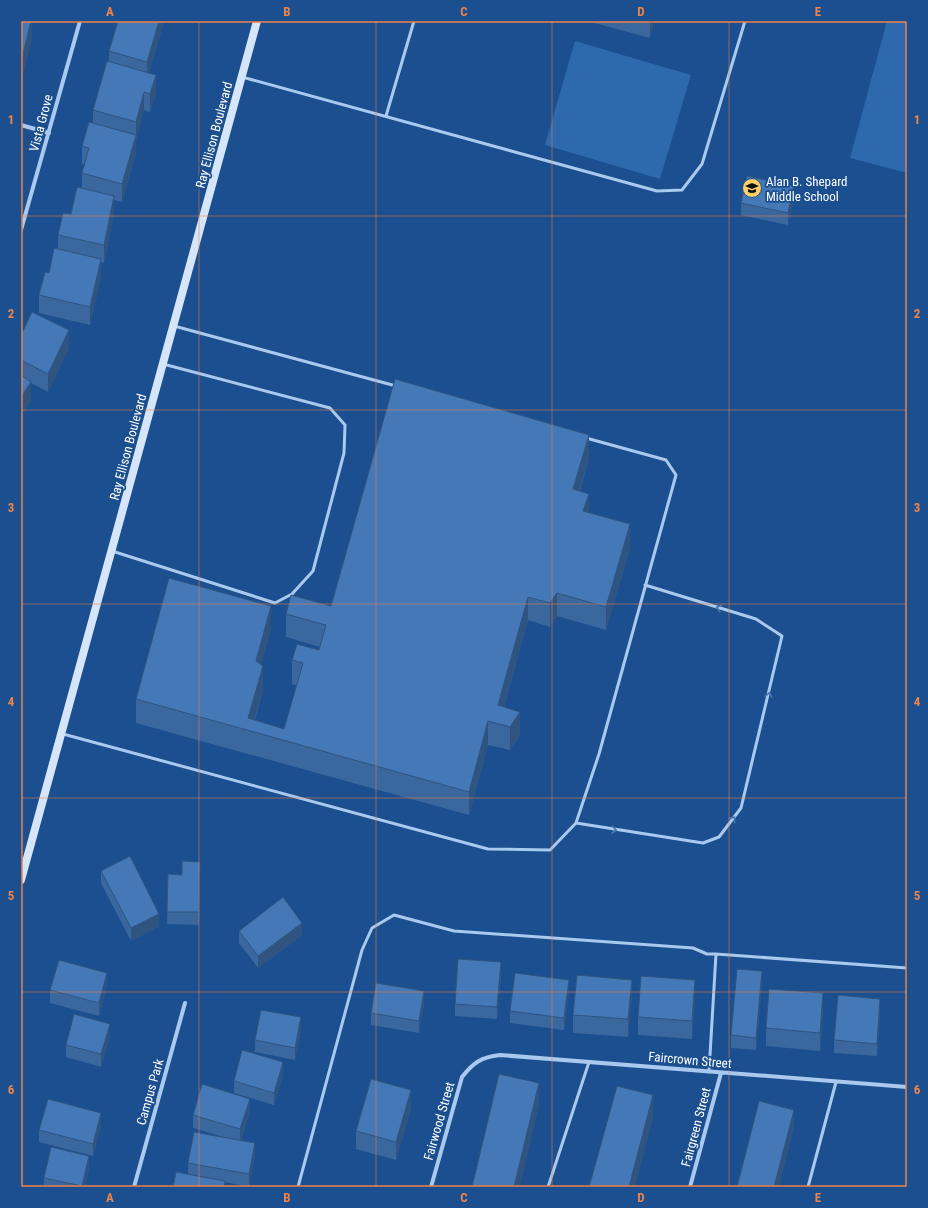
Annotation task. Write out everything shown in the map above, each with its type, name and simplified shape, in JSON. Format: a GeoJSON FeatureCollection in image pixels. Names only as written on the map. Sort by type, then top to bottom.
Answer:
{"type":"FeatureCollection","features":[{"type":"Feature","properties":{"kind":"main road","name":"Ray Ellison Boulevard"},"geometry":{"type":"LineString","coordinates":[[21,880],[257,21]]}},
{"type":"Feature","properties":{"kind":"street","name":"Vista Grove"},"geometry":{"type":"LineString","coordinates":[[21,230],[80,21]]}},
{"type":"Feature","properties":{"kind":"street"},"geometry":{"type":"LineString","coordinates":[[21,125],[49,133]]}},
{"type":"Feature","properties":{"kind":"street","name":"Campus Park"},"geometry":{"type":"LineString","coordinates":[[134,1187],[185,1003]]}},
{"type":"Feature","properties":{"kind":"street","name":"Faircrown Street"},"geometry":{"type":"LineString","coordinates":[[472,1064],[489,1056],[500,1055],[907,1087]]}},
{"type":"Feature","properties":{"kind":"street","name":"Fairwood Street"},"geometry":{"type":"LineString","coordinates":[[431,1187],[459,1084],[472,1064]]}},
{"type":"Feature","properties":{"kind":"street","name":"Fairgreen Street"},"geometry":{"type":"LineString","coordinates":[[690,1187],[721,1073]]}},
{"type":"Feature","properties":{"kind":"lane"},"geometry":{"type":"LineString","coordinates":[[386,116],[414,21]]}},
{"type":"Feature","properties":{"kind":"lane"},"geometry":{"type":"LineString","coordinates":[[242,77],[657,191],[682,190],[702,164],[746,21]]}},
{"type":"Feature","properties":{"kind":"lane"},"geometry":{"type":"LineString","coordinates":[[174,326],[401,388]]}},
{"type":"Feature","properties":{"kind":"lane"},"geometry":{"type":"LineString","coordinates":[[111,551],[275,603],[292,594],[312,571],[344,453],[344,425],[330,408],[163,364]]}},
{"type":"Feature","properties":{"kind":"lane"},"geometry":{"type":"LineString","coordinates":[[61,733],[488,849],[550,850],[576,823],[599,754],[676,475],[666,460],[583,437]]}},
{"type":"Feature","properties":{"kind":"lane"},"geometry":{"type":"LineString","coordinates":[[576,823],[703,844],[719,837],[741,808],[782,636],[756,619],[645,585]]}},
{"type":"Feature","properties":{"kind":"lane"},"geometry":{"type":"LineString","coordinates":[[298,1187],[362,950],[372,928],[394,915],[454,931],[693,948],[707,954],[907,968]]}},
{"type":"Feature","properties":{"kind":"lane"},"geometry":{"type":"LineString","coordinates":[[708,1072],[716,954]]}},
{"type":"Feature","properties":{"kind":"lane"},"geometry":{"type":"LineString","coordinates":[[548,1187],[589,1062]]}},
{"type":"Feature","properties":{"kind":"lane"},"geometry":{"type":"LineString","coordinates":[[808,1187],[836,1082]]}},
{"type":"Feature","properties":{"kind":"shaded area"},"geometry":{"type":"Polygon","coordinates":[[[887,21],[907,21],[907,173],[850,158],[887,21]]]}},
{"type":"Feature","properties":{"kind":"shaded area"},"geometry":{"type":"Polygon","coordinates":[[[575,41],[691,75],[660,179],[545,145],[575,41]]]}},
{"type":"Feature","properties":{"kind":"building"},"geometry":{"type":"Polygon","coordinates":[[[21,21],[31,21],[22,58],[21,58],[21,21]]]}},
{"type":"Feature","properties":{"kind":"building"},"geometry":{"type":"Polygon","coordinates":[[[118,21],[159,21],[147,62],[109,51],[118,21]]]}},
{"type":"Feature","properties":{"kind":"building"},"geometry":{"type":"Polygon","coordinates":[[[107,61],[156,75],[150,94],[144,92],[136,122],[93,110],[107,61]]]}},
{"type":"Feature","properties":{"kind":"building"},"geometry":{"type":"Polygon","coordinates":[[[89,122],[136,135],[122,184],[82,173],[89,148],[82,146],[89,122]]]}},
{"type":"Feature","properties":{"kind":"building"},"geometry":{"type":"Polygon","coordinates":[[[747,176],[794,186],[788,213],[741,203],[747,176]]]}},
{"type":"Feature","properties":{"kind":"building"},"geometry":{"type":"Polygon","coordinates":[[[77,187],[114,196],[104,245],[58,235],[63,213],[71,214],[77,187]]]}},
{"type":"Feature","properties":{"kind":"building"},"geometry":{"type":"Polygon","coordinates":[[[54,248],[101,259],[90,307],[39,295],[45,272],[49,273],[54,248]]]}},
{"type":"Feature","properties":{"kind":"building"},"geometry":{"type":"Polygon","coordinates":[[[32,312],[69,330],[48,374],[21,360],[21,332],[22,333],[32,312]]]}},
{"type":"Feature","properties":{"kind":"building"},"geometry":{"type":"Polygon","coordinates":[[[21,375],[31,382],[21,397],[21,375]]]}},
{"type":"Feature","properties":{"kind":"building"},"geometry":{"type":"Polygon","coordinates":[[[395,379],[589,435],[573,489],[589,494],[583,511],[630,524],[606,607],[557,593],[550,603],[528,597],[498,705],[520,712],[510,727],[488,721],[469,792],[136,699],[169,578],[271,606],[256,661],[263,666],[248,718],[284,729],[303,663],[292,660],[297,644],[319,650],[326,625],[286,614],[291,595],[331,606],[395,379]]]}},
{"type":"Feature","properties":{"kind":"building"},"geometry":{"type":"Polygon","coordinates":[[[130,856],[159,914],[131,928],[101,871],[130,856]]]}},
{"type":"Feature","properties":{"kind":"building"},"geometry":{"type":"Polygon","coordinates":[[[182,861],[200,862],[199,912],[167,912],[168,874],[182,875],[182,861]]]}},
{"type":"Feature","properties":{"kind":"building"},"geometry":{"type":"Polygon","coordinates":[[[283,897],[302,923],[258,956],[239,931],[283,897]]]}},
{"type":"Feature","properties":{"kind":"building"},"geometry":{"type":"Polygon","coordinates":[[[458,959],[501,962],[497,1007],[455,1004],[458,959]]]}},
{"type":"Feature","properties":{"kind":"building"},"geometry":{"type":"Polygon","coordinates":[[[59,960],[107,973],[99,1003],[50,990],[59,960]]]}},
{"type":"Feature","properties":{"kind":"building"},"geometry":{"type":"Polygon","coordinates":[[[737,969],[762,971],[756,1038],[731,1035],[737,969]]]}},
{"type":"Feature","properties":{"kind":"building"},"geometry":{"type":"Polygon","coordinates":[[[515,973],[569,980],[564,1018],[510,1011],[515,973]]]}},
{"type":"Feature","properties":{"kind":"building"},"geometry":{"type":"Polygon","coordinates":[[[577,975],[632,980],[628,1019],[573,1015],[577,975]]]}},
{"type":"Feature","properties":{"kind":"building"},"geometry":{"type":"Polygon","coordinates":[[[641,976],[695,980],[692,1021],[638,1017],[641,976]]]}},
{"type":"Feature","properties":{"kind":"building"},"geometry":{"type":"Polygon","coordinates":[[[376,983],[424,991],[419,1021],[371,1013],[376,983]]]}},
{"type":"Feature","properties":{"kind":"building"},"geometry":{"type":"Polygon","coordinates":[[[769,989],[823,993],[820,1033],[766,1028],[769,989]]]}},
{"type":"Feature","properties":{"kind":"building"},"geometry":{"type":"Polygon","coordinates":[[[838,995],[880,999],[877,1044],[834,1040],[838,995]]]}},
{"type":"Feature","properties":{"kind":"building"},"geometry":{"type":"Polygon","coordinates":[[[261,1010],[301,1017],[295,1048],[255,1040],[261,1010]]]}},
{"type":"Feature","properties":{"kind":"building"},"geometry":{"type":"Polygon","coordinates":[[[74,1014],[110,1024],[101,1054],[66,1045],[74,1014]]]}},
{"type":"Feature","properties":{"kind":"building"},"geometry":{"type":"Polygon","coordinates":[[[242,1050],[283,1062],[274,1093],[234,1081],[242,1050]]]}},
{"type":"Feature","properties":{"kind":"building"},"geometry":{"type":"Polygon","coordinates":[[[499,1074],[539,1083],[514,1187],[472,1187],[499,1074]]]}},
{"type":"Feature","properties":{"kind":"building"},"geometry":{"type":"Polygon","coordinates":[[[371,1079],[411,1090],[396,1142],[356,1131],[371,1079]]]}},
{"type":"Feature","properties":{"kind":"building"},"geometry":{"type":"Polygon","coordinates":[[[202,1084],[250,1099],[240,1129],[193,1115],[202,1084]]]}},
{"type":"Feature","properties":{"kind":"building"},"geometry":{"type":"Polygon","coordinates":[[[617,1086],[653,1095],[629,1187],[589,1187],[617,1086]]]}},
{"type":"Feature","properties":{"kind":"building"},"geometry":{"type":"Polygon","coordinates":[[[48,1099],[101,1113],[93,1144],[39,1130],[48,1099]]]}},
{"type":"Feature","properties":{"kind":"building"},"geometry":{"type":"Polygon","coordinates":[[[759,1101],[794,1110],[774,1187],[737,1187],[759,1101]]]}},
{"type":"Feature","properties":{"kind":"building"},"geometry":{"type":"Polygon","coordinates":[[[194,1132],[255,1143],[249,1174],[188,1163],[194,1132]]]}},
{"type":"Feature","properties":{"kind":"building"},"geometry":{"type":"Polygon","coordinates":[[[51,1147],[89,1156],[82,1186],[44,1178],[51,1147]]]}},
{"type":"Feature","properties":{"kind":"building"},"geometry":{"type":"Polygon","coordinates":[[[176,1172],[225,1181],[224,1187],[173,1187],[176,1172]]]}},
{"type":"Feature","properties":{"kind":"place","name":"Alan B. Shepard Middle School"},"geometry":{"type":"Point","coordinates":[752,188]}}]}
